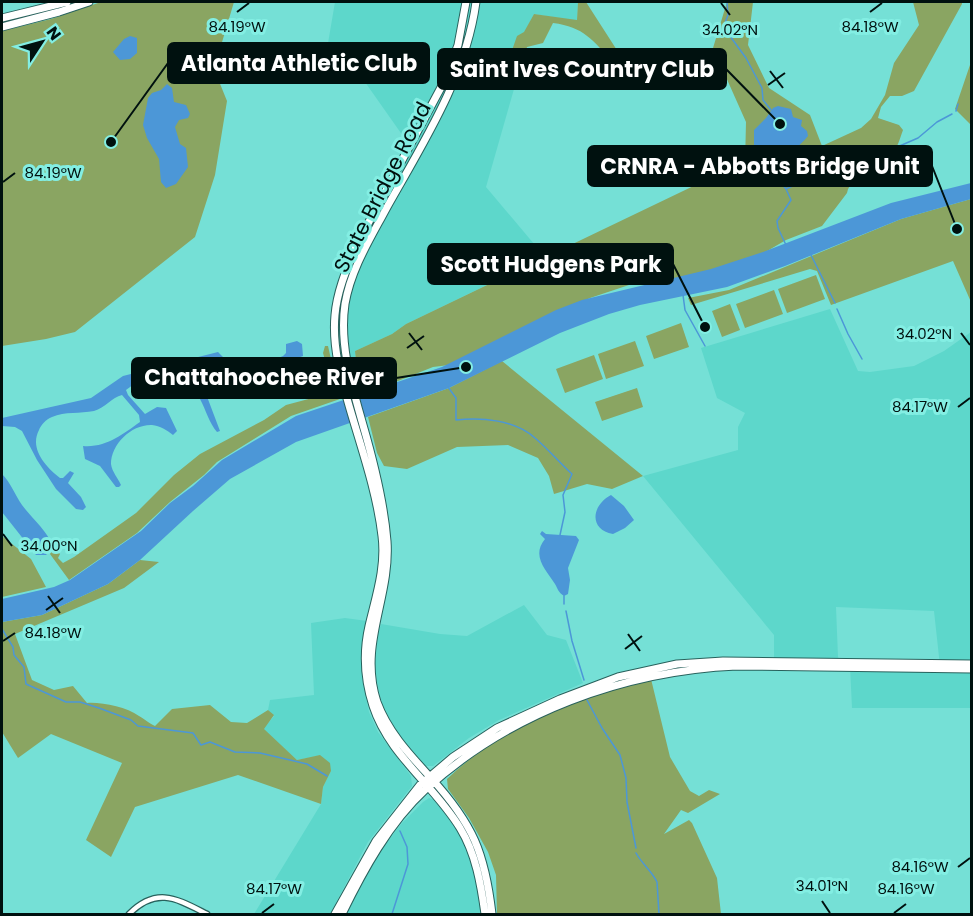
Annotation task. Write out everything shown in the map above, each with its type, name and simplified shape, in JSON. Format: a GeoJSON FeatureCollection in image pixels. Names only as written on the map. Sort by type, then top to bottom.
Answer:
{"type":"FeatureCollection","features":[{"type":"Feature","properties":{"kind":"highway"},"geometry":{"type":"LineString","coordinates":[[2,18],[67,2]]}},
{"type":"Feature","properties":{"kind":"highway"},"geometry":{"type":"LineString","coordinates":[[2,27],[89,2]]}},
{"type":"Feature","properties":{"kind":"highway","name":"State Bridge Road"},"geometry":{"type":"LineString","coordinates":[[382,538],[377,508],[335,352],[335,315],[339,291],[356,246],[445,80],[458,45],[466,2]]}},
{"type":"Feature","properties":{"kind":"highway","name":"State Bridge Road"},"geometry":{"type":"LineString","coordinates":[[387,578],[387,541],[383,506],[346,359],[345,304],[353,274],[453,82],[469,39],[476,2]]}},
{"type":"Feature","properties":{"kind":"highway"},"geometry":{"type":"LineString","coordinates":[[453,82],[460,76],[472,72],[463,58]]}},
{"type":"Feature","properties":{"kind":"highway"},"geometry":{"type":"LineString","coordinates":[[382,538],[385,542],[387,578],[372,637],[370,658],[377,702],[391,730],[429,782],[467,841],[478,871],[485,915]]}},
{"type":"Feature","properties":{"kind":"highway"},"geometry":{"type":"LineString","coordinates":[[382,538],[382,564],[378,592],[366,643],[368,689],[377,717],[386,733],[459,812],[480,850],[488,882],[492,915]]}},
{"type":"Feature","properties":{"kind":"highway"},"geometry":{"type":"LineString","coordinates":[[335,915],[376,841],[406,801],[460,753],[506,722],[618,677],[677,664],[723,661],[972,664]]}},
{"type":"Feature","properties":{"kind":"highway"},"geometry":{"type":"LineString","coordinates":[[342,915],[353,891],[386,838],[429,782],[512,726],[603,690],[654,675],[736,666],[972,669]]}},
{"type":"Feature","properties":{"kind":"street"},"geometry":{"type":"LineString","coordinates":[[129,915],[144,902],[167,897],[180,900],[207,915]]}},
{"type":"Feature","properties":{"kind":"shaded area"},"geometry":{"type":"Polygon","coordinates":[[[101,2],[234,2],[214,69],[227,101],[215,175],[195,237],[75,332],[2,346],[2,31],[51,19],[101,2]]]}},
{"type":"Feature","properties":{"kind":"shaded area"},"geometry":{"type":"Polygon","coordinates":[[[335,2],[578,2],[577,21],[534,14],[503,76],[516,82],[486,187],[545,257],[355,351],[356,362],[352,366],[343,361],[336,311],[347,269],[410,146],[353,65],[325,61],[335,2]]]}},
{"type":"Feature","properties":{"kind":"shaded area"},"geometry":{"type":"Polygon","coordinates":[[[578,2],[586,2],[622,58],[613,63],[580,31],[553,23],[543,43],[527,47],[516,82],[503,76],[517,36],[524,32],[534,14],[577,20],[578,2]]]}},
{"type":"Feature","properties":{"kind":"shaded area"},"geometry":{"type":"Polygon","coordinates":[[[727,2],[753,2],[748,45],[769,88],[810,115],[822,146],[861,128],[871,119],[885,95],[894,63],[919,25],[913,2],[962,2],[962,4],[914,91],[902,96],[890,96],[881,107],[878,118],[899,125],[903,130],[896,148],[855,180],[822,226],[786,240],[750,261],[674,279],[632,284],[590,298],[457,364],[433,367],[388,385],[359,393],[352,366],[356,361],[355,351],[392,334],[406,324],[706,180],[745,164],[746,122],[713,48],[727,2]]]}},
{"type":"Feature","properties":{"kind":"shaded area"},"geometry":{"type":"Polygon","coordinates":[[[971,62],[972,125],[955,109],[971,62]]]}},
{"type":"Feature","properties":{"kind":"shaded area"},"geometry":{"type":"Polygon","coordinates":[[[971,199],[971,302],[953,261],[831,305],[817,271],[810,269],[691,305],[688,298],[729,290],[901,219],[971,199]]]}},
{"type":"Feature","properties":{"kind":"shaded area"},"geometry":{"type":"Polygon","coordinates":[[[816,275],[825,299],[787,313],[778,289],[816,275]]]}},
{"type":"Feature","properties":{"kind":"shaded area"},"geometry":{"type":"Polygon","coordinates":[[[774,290],[783,314],[745,328],[736,304],[774,290]]]}},
{"type":"Feature","properties":{"kind":"shaded area"},"geometry":{"type":"Polygon","coordinates":[[[730,304],[740,330],[722,337],[712,311],[730,304]]]}},
{"type":"Feature","properties":{"kind":"shaded area"},"geometry":{"type":"Polygon","coordinates":[[[830,309],[858,371],[870,372],[914,366],[944,351],[971,332],[971,708],[852,708],[850,666],[940,666],[934,611],[836,607],[838,657],[841,664],[774,668],[774,635],[643,476],[738,450],[738,427],[745,413],[717,398],[701,348],[830,309]]]}},
{"type":"Feature","properties":{"kind":"shaded area"},"geometry":{"type":"Polygon","coordinates":[[[681,323],[689,347],[654,359],[646,336],[681,323]]]}},
{"type":"Feature","properties":{"kind":"shaded area"},"geometry":{"type":"Polygon","coordinates":[[[635,341],[644,366],[606,379],[598,354],[635,341]]]}},
{"type":"Feature","properties":{"kind":"shaded area"},"geometry":{"type":"Polygon","coordinates":[[[325,346],[328,346],[340,399],[291,416],[217,462],[137,533],[69,580],[50,554],[54,547],[60,554],[58,558],[63,563],[74,557],[136,513],[174,475],[200,454],[264,420],[286,405],[316,397],[327,391],[330,384],[323,353],[325,346]]]}},
{"type":"Feature","properties":{"kind":"shaded area"},"geometry":{"type":"Polygon","coordinates":[[[594,355],[603,379],[565,393],[556,369],[594,355]]]}},
{"type":"Feature","properties":{"kind":"shaded area"},"geometry":{"type":"Polygon","coordinates":[[[502,361],[643,476],[612,489],[587,484],[554,494],[549,476],[538,458],[508,445],[457,447],[407,469],[384,466],[377,453],[368,417],[449,388],[502,361]]]}},
{"type":"Feature","properties":{"kind":"shaded area"},"geometry":{"type":"Polygon","coordinates":[[[637,388],[643,407],[602,421],[595,402],[637,388]]]}},
{"type":"Feature","properties":{"kind":"shaded area"},"geometry":{"type":"Polygon","coordinates":[[[2,536],[31,559],[46,587],[2,597],[2,536]]]}},
{"type":"Feature","properties":{"kind":"shaded area"},"geometry":{"type":"Polygon","coordinates":[[[140,560],[159,562],[124,588],[15,634],[32,680],[54,690],[73,686],[87,703],[107,704],[121,708],[155,726],[172,709],[210,705],[231,722],[247,723],[268,710],[274,715],[264,729],[297,760],[320,755],[330,763],[331,771],[323,787],[321,804],[238,775],[135,807],[111,857],[86,840],[122,763],[51,734],[18,758],[2,732],[2,622],[42,615],[108,584],[140,560]]]}},
{"type":"Feature","properties":{"kind":"shaded area"},"geometry":{"type":"Polygon","coordinates":[[[524,605],[547,635],[566,640],[583,683],[499,720],[469,738],[433,766],[425,766],[400,740],[383,708],[375,664],[381,624],[467,636],[524,605]]]}},
{"type":"Feature","properties":{"kind":"shaded area"},"geometry":{"type":"Polygon","coordinates":[[[345,618],[367,621],[362,657],[362,678],[369,712],[378,732],[411,776],[412,786],[368,842],[330,914],[254,914],[321,804],[323,787],[331,771],[318,756],[297,760],[263,729],[274,716],[268,710],[270,700],[314,695],[311,623],[345,618]]]}},
{"type":"Feature","properties":{"kind":"shaded area"},"geometry":{"type":"Polygon","coordinates":[[[651,679],[670,757],[690,791],[699,796],[709,790],[720,794],[688,813],[681,810],[664,834],[689,820],[692,823],[717,878],[721,914],[497,914],[496,875],[488,852],[469,818],[448,789],[447,779],[492,743],[542,716],[596,695],[651,679]]]}},
{"type":"Feature","properties":{"kind":"shaded area"},"geometry":{"type":"Polygon","coordinates":[[[429,798],[435,800],[447,812],[462,836],[477,877],[481,914],[346,914],[379,852],[402,823],[429,798]]]}},
{"type":"Feature","properties":{"kind":"water"},"geometry":{"type":"Polygon","coordinates":[[[130,36],[137,38],[137,53],[130,59],[120,60],[113,52],[124,39],[130,36]]]}},
{"type":"Feature","properties":{"kind":"water"},"geometry":{"type":"Polygon","coordinates":[[[167,84],[172,88],[174,102],[186,105],[190,114],[188,118],[179,120],[175,127],[180,144],[186,148],[188,167],[176,184],[166,188],[161,182],[159,159],[147,138],[143,125],[148,98],[167,84]]]}},
{"type":"Feature","properties":{"kind":"water"},"geometry":{"type":"Polygon","coordinates":[[[778,106],[791,109],[793,117],[802,120],[801,126],[807,131],[808,136],[777,164],[776,176],[773,180],[761,179],[754,148],[754,130],[773,108],[778,106]]]}},
{"type":"Feature","properties":{"kind":"water"},"geometry":{"type":"Polygon","coordinates":[[[971,183],[971,199],[901,219],[727,287],[640,305],[609,314],[560,333],[449,388],[296,442],[230,479],[140,560],[108,584],[42,615],[2,622],[2,599],[54,587],[70,580],[141,531],[170,503],[222,460],[296,416],[442,367],[556,310],[582,300],[711,269],[763,252],[891,203],[971,183]]]}},
{"type":"Feature","properties":{"kind":"water"},"geometry":{"type":"Polygon","coordinates":[[[297,341],[302,344],[303,356],[272,367],[243,389],[236,373],[217,357],[210,359],[203,373],[203,386],[220,431],[217,432],[200,399],[185,380],[166,374],[156,375],[126,390],[145,414],[157,407],[166,408],[177,431],[173,435],[152,425],[137,428],[124,437],[115,449],[111,464],[121,485],[119,487],[116,487],[100,466],[85,459],[83,446],[107,442],[140,422],[139,415],[122,395],[94,411],[62,414],[46,421],[36,437],[40,457],[60,478],[70,471],[74,473],[68,483],[81,497],[86,507],[83,510],[76,509],[56,489],[22,431],[15,427],[2,426],[2,418],[91,398],[123,376],[218,352],[233,367],[243,373],[283,356],[286,353],[286,344],[297,341]]]}},
{"type":"Feature","properties":{"kind":"water"},"geometry":{"type":"Polygon","coordinates":[[[2,474],[50,541],[53,547],[46,555],[36,555],[2,512],[2,474]]]}},
{"type":"Feature","properties":{"kind":"water"},"geometry":{"type":"Polygon","coordinates":[[[611,495],[624,506],[634,520],[613,534],[599,527],[596,522],[597,510],[611,495]]]}},
{"type":"Feature","properties":{"kind":"water"},"geometry":{"type":"Polygon","coordinates":[[[542,531],[546,534],[576,536],[579,540],[568,568],[570,580],[568,594],[564,596],[559,592],[541,563],[539,551],[545,539],[540,534],[542,531]]]}},
{"type":"Feature","properties":{"kind":"waterway"},"geometry":{"type":"LineString","coordinates":[[727,2],[728,15],[725,23],[727,32],[746,58],[762,88],[763,100],[771,110]]}},
{"type":"Feature","properties":{"kind":"waterway"},"geometry":{"type":"LineString","coordinates":[[956,111],[958,104]]}},
{"type":"Feature","properties":{"kind":"waterway"},"geometry":{"type":"LineString","coordinates":[[786,189],[799,183],[811,167],[826,155],[855,150],[861,153],[877,154],[888,151],[918,138],[937,122],[952,114]]}},
{"type":"Feature","properties":{"kind":"waterway"},"geometry":{"type":"LineString","coordinates":[[776,177],[786,189],[791,200],[777,221],[786,245]]}},
{"type":"Feature","properties":{"kind":"waterway"},"geometry":{"type":"LineString","coordinates":[[811,255],[835,303]]}},
{"type":"Feature","properties":{"kind":"waterway"},"geometry":{"type":"LineString","coordinates":[[683,295],[685,310],[705,346]]}},
{"type":"Feature","properties":{"kind":"waterway"},"geometry":{"type":"LineString","coordinates":[[837,309],[862,359]]}},
{"type":"Feature","properties":{"kind":"waterway"},"geometry":{"type":"LineString","coordinates":[[448,387],[456,398],[456,420],[498,421],[518,427],[535,438],[572,474],[563,495],[565,512],[560,535]]}},
{"type":"Feature","properties":{"kind":"waterway"},"geometry":{"type":"LineString","coordinates":[[564,596],[564,604]]}},
{"type":"Feature","properties":{"kind":"waterway"},"geometry":{"type":"LineString","coordinates":[[566,611],[584,680]]}},
{"type":"Feature","properties":{"kind":"waterway"},"geometry":{"type":"LineString","coordinates":[[2,629],[13,647],[14,655],[24,667],[26,684],[66,702],[80,702],[99,708],[131,720],[138,726],[193,733],[201,745],[210,742],[235,752],[260,753],[307,764],[327,776]]}},
{"type":"Feature","properties":{"kind":"waterway"},"geometry":{"type":"LineString","coordinates":[[587,700],[620,755],[626,778],[627,802],[636,848]]}},
{"type":"Feature","properties":{"kind":"waterway"},"geometry":{"type":"LineString","coordinates":[[392,914],[408,864],[407,847],[400,831]]}},
{"type":"Feature","properties":{"kind":"waterway"},"geometry":{"type":"LineString","coordinates":[[636,853],[657,882],[659,914]]}},
{"type":"Feature","properties":{"kind":"place","name":"Saint Ives Country Club"},"geometry":{"type":"Point","coordinates":[780,124]}},
{"type":"Feature","properties":{"kind":"place","name":"Atlanta Athletic Club"},"geometry":{"type":"Point","coordinates":[111,142]}},
{"type":"Feature","properties":{"kind":"place","name":"CRNRA - Abbotts Bridge Unit"},"geometry":{"type":"Point","coordinates":[957,229]}},
{"type":"Feature","properties":{"kind":"place","name":"Scott Hudgens Park"},"geometry":{"type":"Point","coordinates":[705,327]}},
{"type":"Feature","properties":{"kind":"place","name":"Chattahoochee River"},"geometry":{"type":"Point","coordinates":[466,367]}}]}
